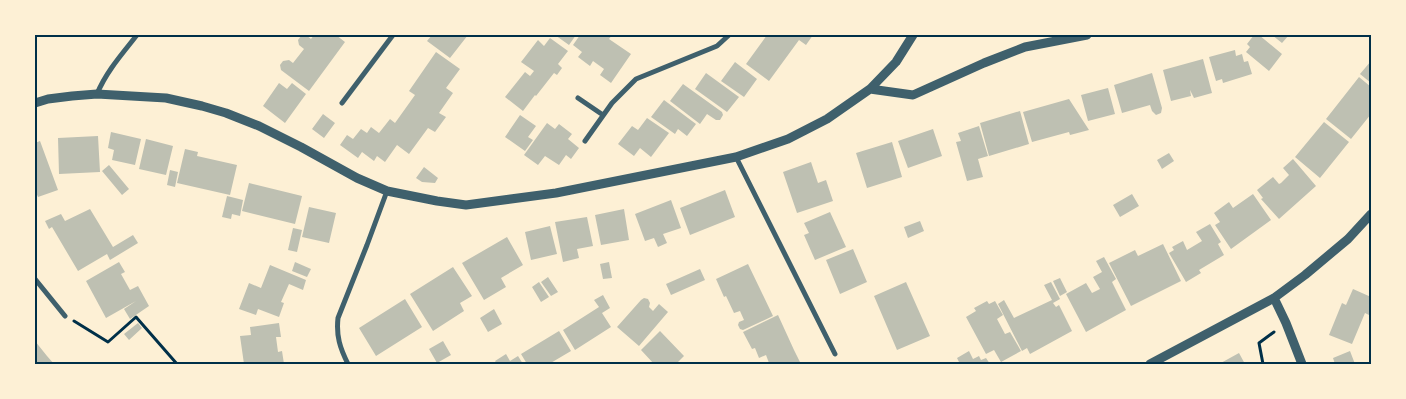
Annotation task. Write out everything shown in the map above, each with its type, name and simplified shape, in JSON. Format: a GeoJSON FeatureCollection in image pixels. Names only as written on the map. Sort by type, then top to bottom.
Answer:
{"type":"FeatureCollection","features":[{"type":"Feature","properties":{"kind":"street"},"geometry":{"type":"LineString","coordinates":[[97,94],[112,66],[137,35]]}},
{"type":"Feature","properties":{"kind":"street"},"geometry":{"type":"LineString","coordinates":[[342,103],[394,35]]}},
{"type":"Feature","properties":{"kind":"street"},"geometry":{"type":"LineString","coordinates":[[585,142],[612,103],[636,79],[717,46],[729,35]]}},
{"type":"Feature","properties":{"kind":"street"},"geometry":{"type":"LineString","coordinates":[[35,103],[48,99],[97,94],[166,98],[202,106],[259,126],[301,146],[357,178],[387,191],[466,205],[556,193],[736,157],[788,139],[827,119],[870,88],[896,62],[913,35]]}},
{"type":"Feature","properties":{"kind":"street"},"geometry":{"type":"LineString","coordinates":[[870,88],[913,95],[984,63],[1026,47],[1087,35]]}},
{"type":"Feature","properties":{"kind":"street"},"geometry":{"type":"LineString","coordinates":[[578,98],[603,115]]}},
{"type":"Feature","properties":{"kind":"street"},"geometry":{"type":"LineString","coordinates":[[736,157],[835,354]]}},
{"type":"Feature","properties":{"kind":"street"},"geometry":{"type":"LineString","coordinates":[[348,364],[339,343],[338,318],[387,191]]}},
{"type":"Feature","properties":{"kind":"street"},"geometry":{"type":"LineString","coordinates":[[1150,364],[1274,298],[1306,275],[1348,239],[1371,214]]}},
{"type":"Feature","properties":{"kind":"street"},"geometry":{"type":"LineString","coordinates":[[35,279],[65,316]]}},
{"type":"Feature","properties":{"kind":"street"},"geometry":{"type":"LineString","coordinates":[[1274,298],[1302,364]]}},
{"type":"Feature","properties":{"kind":"path"},"geometry":{"type":"LineString","coordinates":[[65,316],[108,342],[136,317],[177,364]]}},
{"type":"Feature","properties":{"kind":"path"},"geometry":{"type":"LineString","coordinates":[[1263,364],[1260,343],[1286,323]]}},
{"type":"Feature","properties":{"kind":"building"},"geometry":{"type":"Polygon","coordinates":[[[306,35],[311,39],[314,35],[336,35],[345,42],[309,91],[281,70],[280,65],[283,61],[289,60],[293,63],[304,49],[299,45],[298,40],[301,36],[306,35]]]}},
{"type":"Feature","properties":{"kind":"building"},"geometry":{"type":"Polygon","coordinates":[[[432,35],[468,35],[450,58],[427,41],[432,35]]]}},
{"type":"Feature","properties":{"kind":"building"},"geometry":{"type":"Polygon","coordinates":[[[555,35],[576,35],[569,45],[555,35]]]}},
{"type":"Feature","properties":{"kind":"building"},"geometry":{"type":"Polygon","coordinates":[[[580,35],[612,35],[609,39],[631,54],[611,83],[600,75],[604,69],[593,61],[590,66],[578,57],[582,52],[573,45],[580,35]]]}},
{"type":"Feature","properties":{"kind":"building"},"geometry":{"type":"Polygon","coordinates":[[[767,35],[813,35],[806,45],[799,40],[769,81],[746,64],[767,35]]]}},
{"type":"Feature","properties":{"kind":"building"},"geometry":{"type":"Polygon","coordinates":[[[1254,35],[1259,35],[1282,54],[1269,71],[1246,52],[1250,47],[1247,44],[1254,35]]]}},
{"type":"Feature","properties":{"kind":"building"},"geometry":{"type":"Polygon","coordinates":[[[1272,35],[1289,35],[1282,43],[1272,35]]]}},
{"type":"Feature","properties":{"kind":"building"},"geometry":{"type":"Polygon","coordinates":[[[550,38],[568,51],[558,64],[562,68],[557,75],[554,73],[523,111],[505,97],[525,72],[530,76],[534,71],[521,62],[538,40],[544,46],[550,38]]]}},
{"type":"Feature","properties":{"kind":"building"},"geometry":{"type":"Polygon","coordinates":[[[1235,50],[1236,56],[1242,54],[1244,62],[1248,61],[1252,74],[1223,83],[1222,79],[1216,81],[1209,57],[1235,50]]]}},
{"type":"Feature","properties":{"kind":"building"},"geometry":{"type":"Polygon","coordinates":[[[436,52],[460,69],[446,88],[453,93],[439,113],[446,117],[435,132],[428,128],[409,154],[397,145],[385,162],[377,156],[374,161],[362,152],[358,158],[340,145],[347,135],[353,139],[361,129],[367,133],[371,127],[379,133],[390,119],[395,123],[415,95],[409,91],[436,52]]]}},
{"type":"Feature","properties":{"kind":"building"},"geometry":{"type":"Polygon","coordinates":[[[1203,59],[1212,93],[1194,98],[1190,90],[1191,96],[1171,101],[1163,70],[1203,59]]]}},
{"type":"Feature","properties":{"kind":"building"},"geometry":{"type":"Polygon","coordinates":[[[1371,61],[1371,83],[1360,74],[1371,61]]]}},
{"type":"Feature","properties":{"kind":"building"},"geometry":{"type":"Polygon","coordinates":[[[735,62],[757,79],[744,97],[721,81],[735,62]]]}},
{"type":"Feature","properties":{"kind":"building"},"geometry":{"type":"Polygon","coordinates":[[[706,73],[739,97],[727,112],[695,89],[706,73]]]}},
{"type":"Feature","properties":{"kind":"building"},"geometry":{"type":"Polygon","coordinates":[[[1152,73],[1162,108],[1161,113],[1156,115],[1150,105],[1122,113],[1114,85],[1152,73]]]}},
{"type":"Feature","properties":{"kind":"building"},"geometry":{"type":"Polygon","coordinates":[[[1359,77],[1371,87],[1371,114],[1351,139],[1326,119],[1359,77]]]}},
{"type":"Feature","properties":{"kind":"building"},"geometry":{"type":"Polygon","coordinates":[[[279,83],[287,89],[292,83],[306,94],[285,123],[263,106],[279,83]]]}},
{"type":"Feature","properties":{"kind":"building"},"geometry":{"type":"Polygon","coordinates":[[[683,84],[722,112],[723,115],[720,120],[716,120],[707,114],[700,124],[670,101],[683,84]]]}},
{"type":"Feature","properties":{"kind":"building"},"geometry":{"type":"Polygon","coordinates":[[[1108,88],[1115,114],[1088,121],[1081,95],[1108,88]]]}},
{"type":"Feature","properties":{"kind":"building"},"geometry":{"type":"Polygon","coordinates":[[[1069,99],[1089,130],[1070,135],[1069,132],[1032,142],[1023,112],[1069,99]]]}},
{"type":"Feature","properties":{"kind":"building"},"geometry":{"type":"Polygon","coordinates":[[[664,100],[696,124],[687,136],[678,129],[675,134],[651,117],[664,100]]]}},
{"type":"Feature","properties":{"kind":"building"},"geometry":{"type":"Polygon","coordinates":[[[1020,111],[1029,144],[989,156],[980,123],[1020,111]]]}},
{"type":"Feature","properties":{"kind":"building"},"geometry":{"type":"Polygon","coordinates":[[[323,114],[335,123],[324,138],[312,129],[323,114]]]}},
{"type":"Feature","properties":{"kind":"building"},"geometry":{"type":"Polygon","coordinates":[[[520,115],[536,126],[528,137],[533,140],[525,151],[505,137],[520,115]]]}},
{"type":"Feature","properties":{"kind":"building"},"geometry":{"type":"Polygon","coordinates":[[[647,118],[669,133],[651,157],[640,148],[634,156],[618,144],[632,126],[638,130],[647,118]]]}},
{"type":"Feature","properties":{"kind":"building"},"geometry":{"type":"Polygon","coordinates":[[[1324,122],[1349,142],[1320,178],[1295,157],[1324,122]]]}},
{"type":"Feature","properties":{"kind":"building"},"geometry":{"type":"Polygon","coordinates":[[[547,123],[555,129],[559,124],[572,134],[568,139],[579,148],[571,159],[566,155],[559,165],[545,156],[538,165],[524,155],[547,123]]]}},
{"type":"Feature","properties":{"kind":"building"},"geometry":{"type":"Polygon","coordinates":[[[979,126],[988,156],[978,159],[983,177],[967,181],[956,142],[961,141],[958,133],[979,126]]]}},
{"type":"Feature","properties":{"kind":"building"},"geometry":{"type":"Polygon","coordinates":[[[933,129],[942,156],[908,168],[898,141],[933,129]]]}},
{"type":"Feature","properties":{"kind":"building"},"geometry":{"type":"Polygon","coordinates":[[[111,132],[141,139],[135,165],[112,160],[114,150],[108,148],[111,132]]]}},
{"type":"Feature","properties":{"kind":"building"},"geometry":{"type":"Polygon","coordinates":[[[98,136],[100,172],[59,174],[58,138],[98,136]]]}},
{"type":"Feature","properties":{"kind":"building"},"geometry":{"type":"Polygon","coordinates":[[[146,139],[173,146],[166,175],[139,169],[146,139]]]}},
{"type":"Feature","properties":{"kind":"building"},"geometry":{"type":"Polygon","coordinates":[[[40,141],[58,190],[38,197],[35,190],[35,143],[40,141]]]}},
{"type":"Feature","properties":{"kind":"building"},"geometry":{"type":"Polygon","coordinates":[[[892,142],[902,177],[867,188],[856,153],[892,142]]]}},
{"type":"Feature","properties":{"kind":"building"},"geometry":{"type":"Polygon","coordinates":[[[185,149],[198,152],[197,156],[237,165],[230,195],[177,183],[185,149]]]}},
{"type":"Feature","properties":{"kind":"building"},"geometry":{"type":"Polygon","coordinates":[[[1169,153],[1174,161],[1162,169],[1157,160],[1169,153]]]}},
{"type":"Feature","properties":{"kind":"building"},"geometry":{"type":"Polygon","coordinates":[[[1293,159],[1316,186],[1279,219],[1261,199],[1263,198],[1257,190],[1273,177],[1279,184],[1281,183],[1289,175],[1283,168],[1293,159]]]}},
{"type":"Feature","properties":{"kind":"building"},"geometry":{"type":"Polygon","coordinates":[[[811,162],[818,183],[826,180],[833,201],[797,213],[783,172],[811,162]]]}},
{"type":"Feature","properties":{"kind":"building"},"geometry":{"type":"Polygon","coordinates":[[[109,165],[129,189],[122,195],[102,171],[109,165]]]}},
{"type":"Feature","properties":{"kind":"building"},"geometry":{"type":"Polygon","coordinates":[[[424,167],[438,178],[435,183],[422,182],[416,178],[424,167]]]}},
{"type":"Feature","properties":{"kind":"building"},"geometry":{"type":"Polygon","coordinates":[[[170,170],[178,172],[175,187],[167,185],[170,170]]]}},
{"type":"Feature","properties":{"kind":"building"},"geometry":{"type":"Polygon","coordinates":[[[249,183],[302,196],[295,224],[242,211],[249,183]]]}},
{"type":"Feature","properties":{"kind":"building"},"geometry":{"type":"Polygon","coordinates":[[[725,190],[735,217],[690,235],[680,208],[725,190]]]}},
{"type":"Feature","properties":{"kind":"building"},"geometry":{"type":"Polygon","coordinates":[[[1132,194],[1139,206],[1120,217],[1113,205],[1132,194]]]}},
{"type":"Feature","properties":{"kind":"building"},"geometry":{"type":"Polygon","coordinates":[[[1253,194],[1271,220],[1231,249],[1215,225],[1220,222],[1214,213],[1229,202],[1233,208],[1253,194]]]}},
{"type":"Feature","properties":{"kind":"building"},"geometry":{"type":"Polygon","coordinates":[[[227,196],[243,200],[240,216],[232,214],[231,219],[222,217],[227,196]]]}},
{"type":"Feature","properties":{"kind":"building"},"geometry":{"type":"Polygon","coordinates":[[[671,200],[681,228],[663,234],[667,243],[658,247],[654,238],[645,241],[635,214],[671,200]]]}},
{"type":"Feature","properties":{"kind":"building"},"geometry":{"type":"Polygon","coordinates":[[[309,207],[336,213],[329,243],[302,237],[309,207]]]}},
{"type":"Feature","properties":{"kind":"building"},"geometry":{"type":"Polygon","coordinates":[[[90,209],[113,247],[133,235],[138,243],[110,260],[107,254],[78,271],[52,227],[49,229],[45,221],[61,214],[65,221],[90,209]]]}},
{"type":"Feature","properties":{"kind":"building"},"geometry":{"type":"Polygon","coordinates":[[[624,209],[629,240],[601,245],[595,215],[624,209]]]}},
{"type":"Feature","properties":{"kind":"building"},"geometry":{"type":"Polygon","coordinates":[[[830,212],[846,247],[815,260],[804,235],[809,233],[804,223],[830,212]]]}},
{"type":"Feature","properties":{"kind":"building"},"geometry":{"type":"Polygon","coordinates":[[[587,217],[593,246],[577,249],[579,258],[563,262],[555,222],[587,217]]]}},
{"type":"Feature","properties":{"kind":"building"},"geometry":{"type":"Polygon","coordinates":[[[920,221],[924,231],[908,238],[904,227],[920,221]]]}},
{"type":"Feature","properties":{"kind":"building"},"geometry":{"type":"Polygon","coordinates":[[[1210,224],[1221,242],[1218,244],[1224,255],[1199,270],[1201,273],[1186,282],[1169,253],[1174,250],[1172,247],[1183,241],[1187,250],[1202,241],[1196,232],[1210,224]]]}},
{"type":"Feature","properties":{"kind":"building"},"geometry":{"type":"Polygon","coordinates":[[[550,226],[557,254],[531,260],[525,232],[550,226]]]}},
{"type":"Feature","properties":{"kind":"building"},"geometry":{"type":"Polygon","coordinates":[[[293,228],[302,230],[297,252],[288,250],[293,228]]]}},
{"type":"Feature","properties":{"kind":"building"},"geometry":{"type":"Polygon","coordinates":[[[507,237],[523,265],[501,278],[506,287],[484,300],[462,263],[507,237]]]}},
{"type":"Feature","properties":{"kind":"building"},"geometry":{"type":"Polygon","coordinates":[[[1163,244],[1181,281],[1131,306],[1109,263],[1135,250],[1138,256],[1163,244]]]}},
{"type":"Feature","properties":{"kind":"building"},"geometry":{"type":"Polygon","coordinates":[[[853,249],[867,282],[840,294],[826,260],[853,249]]]}},
{"type":"Feature","properties":{"kind":"building"},"geometry":{"type":"Polygon","coordinates":[[[1104,257],[1116,279],[1112,282],[1126,310],[1086,332],[1066,294],[1086,283],[1092,293],[1100,289],[1093,277],[1102,272],[1096,261],[1104,257]]]}},
{"type":"Feature","properties":{"kind":"building"},"geometry":{"type":"Polygon","coordinates":[[[119,262],[125,272],[121,274],[130,290],[138,286],[149,306],[130,319],[124,309],[136,301],[106,318],[86,281],[119,262]]]}},
{"type":"Feature","properties":{"kind":"building"},"geometry":{"type":"Polygon","coordinates":[[[295,262],[311,269],[307,277],[292,271],[295,262]]]}},
{"type":"Feature","properties":{"kind":"building"},"geometry":{"type":"Polygon","coordinates":[[[609,262],[612,278],[603,279],[600,264],[609,262]]]}},
{"type":"Feature","properties":{"kind":"building"},"geometry":{"type":"Polygon","coordinates":[[[748,264],[773,316],[743,330],[738,325],[739,322],[744,320],[740,311],[734,313],[716,279],[748,264]]]}},
{"type":"Feature","properties":{"kind":"building"},"geometry":{"type":"Polygon","coordinates":[[[270,265],[306,280],[303,290],[289,284],[281,302],[284,303],[279,317],[258,309],[256,315],[239,309],[249,283],[261,288],[270,265]]]}},
{"type":"Feature","properties":{"kind":"building"},"geometry":{"type":"Polygon","coordinates":[[[453,267],[472,296],[460,303],[464,311],[433,331],[410,294],[453,267]]]}},
{"type":"Feature","properties":{"kind":"building"},"geometry":{"type":"Polygon","coordinates":[[[700,269],[705,280],[671,295],[666,284],[700,269]]]}},
{"type":"Feature","properties":{"kind":"building"},"geometry":{"type":"Polygon","coordinates":[[[548,277],[558,292],[551,296],[541,282],[548,277]]]}},
{"type":"Feature","properties":{"kind":"building"},"geometry":{"type":"Polygon","coordinates":[[[1060,278],[1067,292],[1060,296],[1053,281],[1060,278]]]}},
{"type":"Feature","properties":{"kind":"building"},"geometry":{"type":"Polygon","coordinates":[[[539,282],[549,297],[541,302],[532,287],[539,282]]]}},
{"type":"Feature","properties":{"kind":"building"},"geometry":{"type":"Polygon","coordinates":[[[906,282],[930,336],[897,350],[874,296],[906,282]]]}},
{"type":"Feature","properties":{"kind":"building"},"geometry":{"type":"Polygon","coordinates":[[[1051,282],[1060,299],[1053,303],[1056,307],[1059,305],[1072,331],[1030,354],[1027,348],[1022,351],[998,304],[1004,300],[1014,318],[1052,300],[1044,285],[1051,282]]]}},
{"type":"Feature","properties":{"kind":"building"},"geometry":{"type":"Polygon","coordinates":[[[1353,289],[1371,297],[1371,316],[1365,313],[1352,344],[1329,335],[1342,303],[1346,305],[1353,289]]]}},
{"type":"Feature","properties":{"kind":"building"},"geometry":{"type":"Polygon","coordinates":[[[603,295],[610,308],[602,313],[611,327],[575,350],[563,330],[599,307],[594,300],[603,295]]]}},
{"type":"Feature","properties":{"kind":"building"},"geometry":{"type":"Polygon","coordinates":[[[644,298],[648,299],[649,307],[653,311],[659,304],[668,312],[639,346],[617,327],[644,298]]]}},
{"type":"Feature","properties":{"kind":"building"},"geometry":{"type":"Polygon","coordinates":[[[405,299],[422,327],[376,356],[359,328],[405,299]]]}},
{"type":"Feature","properties":{"kind":"building"},"geometry":{"type":"Polygon","coordinates":[[[987,301],[989,304],[995,301],[1003,315],[997,319],[1005,334],[1010,332],[1021,351],[1001,362],[994,350],[986,354],[966,317],[976,311],[974,308],[987,301]]]}},
{"type":"Feature","properties":{"kind":"building"},"geometry":{"type":"Polygon","coordinates":[[[494,309],[502,324],[488,332],[480,318],[494,309]]]}},
{"type":"Feature","properties":{"kind":"building"},"geometry":{"type":"Polygon","coordinates":[[[778,315],[801,364],[766,364],[769,363],[766,355],[759,358],[755,348],[752,349],[743,332],[778,315]]]}},
{"type":"Feature","properties":{"kind":"building"},"geometry":{"type":"Polygon","coordinates":[[[138,323],[142,328],[129,340],[124,334],[138,323]]]}},
{"type":"Feature","properties":{"kind":"building"},"geometry":{"type":"Polygon","coordinates":[[[279,323],[281,337],[276,337],[278,352],[282,351],[284,364],[244,364],[240,336],[251,335],[250,327],[279,323]]]}},
{"type":"Feature","properties":{"kind":"building"},"geometry":{"type":"Polygon","coordinates":[[[559,331],[571,351],[549,364],[527,364],[521,354],[559,331]]]}},
{"type":"Feature","properties":{"kind":"building"},"geometry":{"type":"Polygon","coordinates":[[[660,331],[684,356],[676,364],[654,364],[641,350],[660,331]]]}},
{"type":"Feature","properties":{"kind":"building"},"geometry":{"type":"Polygon","coordinates":[[[35,341],[47,356],[54,364],[35,364],[35,341]]]}},
{"type":"Feature","properties":{"kind":"building"},"geometry":{"type":"Polygon","coordinates":[[[443,341],[451,355],[437,363],[429,349],[443,341]]]}},
{"type":"Feature","properties":{"kind":"building"},"geometry":{"type":"Polygon","coordinates":[[[969,351],[973,359],[979,356],[981,360],[986,358],[990,364],[960,364],[957,358],[969,351]]]}},
{"type":"Feature","properties":{"kind":"building"},"geometry":{"type":"Polygon","coordinates":[[[1350,351],[1355,364],[1335,364],[1333,358],[1350,351]]]}},
{"type":"Feature","properties":{"kind":"building"},"geometry":{"type":"Polygon","coordinates":[[[1239,353],[1245,364],[1219,364],[1239,353]]]}},
{"type":"Feature","properties":{"kind":"building"},"geometry":{"type":"Polygon","coordinates":[[[506,354],[510,361],[518,356],[523,364],[497,364],[495,361],[506,354]]]}}]}
